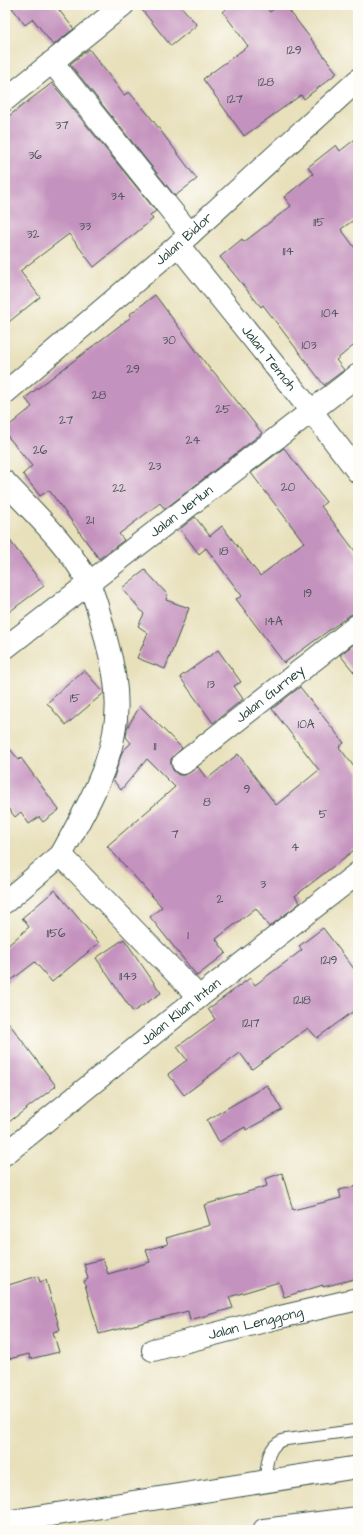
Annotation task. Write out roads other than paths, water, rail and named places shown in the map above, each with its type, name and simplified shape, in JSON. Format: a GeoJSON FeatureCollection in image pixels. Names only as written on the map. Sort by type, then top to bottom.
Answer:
{"type":"FeatureCollection","features":[{"type":"Feature","properties":{"kind":"street"},"geometry":{"type":"LineString","coordinates":[[5,100],[124,5]]}},
{"type":"Feature","properties":{"kind":"street","name":"Jalan Temoh"},"geometry":{"type":"LineString","coordinates":[[52,62],[358,472]]}},
{"type":"Feature","properties":{"kind":"street","name":"Jalan Bidor"},"geometry":{"type":"LineString","coordinates":[[5,393],[184,239],[358,80]]}},
{"type":"Feature","properties":{"kind":"street","name":"Jalan Jerlun"},"geometry":{"type":"LineString","coordinates":[[5,648],[358,375]]}},
{"type":"Feature","properties":{"kind":"street"},"geometry":{"type":"LineString","coordinates":[[5,482],[51,530],[88,583],[100,614],[114,668],[116,701],[114,732],[105,767],[86,810],[61,855],[5,902]]}},
{"type":"Feature","properties":{"kind":"street","name":"Jalan Gurney"},"geometry":{"type":"LineString","coordinates":[[183,763],[358,625]]}},
{"type":"Feature","properties":{"kind":"street"},"geometry":{"type":"LineString","coordinates":[[61,855],[199,997]]}},
{"type":"Feature","properties":{"kind":"street","name":"Jalan Klian Intan"},"geometry":{"type":"LineString","coordinates":[[5,1154],[199,997],[358,873]]}},
{"type":"Feature","properties":{"kind":"street","name":"Jalan Lenggong"},"geometry":{"type":"LineString","coordinates":[[153,1350],[276,1318],[358,1299]]}},
{"type":"Feature","properties":{"kind":"street"},"geometry":{"type":"LineString","coordinates":[[5,1522],[358,1467]]}},
{"type":"Feature","properties":{"kind":"street"},"geometry":{"type":"LineString","coordinates":[[264,1530],[358,1518]]}},
{"type":"Feature","properties":{"kind":"lane"},"geometry":{"type":"LineString","coordinates":[[266,1482],[270,1450],[276,1443],[283,1440],[358,1430]]}}]}
